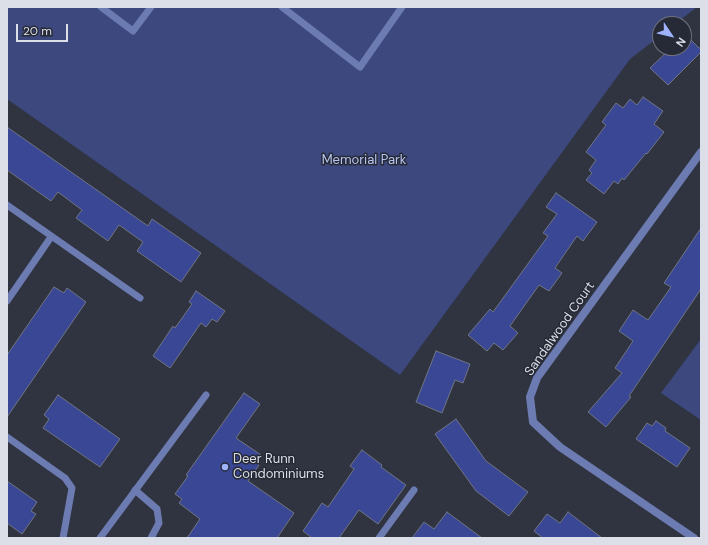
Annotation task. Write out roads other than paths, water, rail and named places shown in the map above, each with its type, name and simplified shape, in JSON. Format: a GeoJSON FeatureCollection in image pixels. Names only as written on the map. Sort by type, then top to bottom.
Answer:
{"type":"FeatureCollection","features":[{"type":"Feature","properties":{"kind":"street","name":"Sandalwood Court"},"geometry":{"type":"LineString","coordinates":[[694,538],[560,447],[533,422],[530,396],[537,378],[701,152]]}},
{"type":"Feature","properties":{"kind":"lane"},"geometry":{"type":"LineString","coordinates":[[101,7],[134,31],[151,7]]}},
{"type":"Feature","properties":{"kind":"lane"},"geometry":{"type":"LineString","coordinates":[[282,7],[360,67],[402,7]]}},
{"type":"Feature","properties":{"kind":"lane"},"geometry":{"type":"LineString","coordinates":[[7,205],[140,298]]}},
{"type":"Feature","properties":{"kind":"lane"},"geometry":{"type":"LineString","coordinates":[[7,301],[51,237]]}},
{"type":"Feature","properties":{"kind":"lane"},"geometry":{"type":"LineString","coordinates":[[100,538],[206,395]]}},
{"type":"Feature","properties":{"kind":"lane"},"geometry":{"type":"LineString","coordinates":[[7,437],[65,478],[72,488],[63,538]]}},
{"type":"Feature","properties":{"kind":"lane"},"geometry":{"type":"LineString","coordinates":[[135,490],[157,509],[159,523],[151,538]]}},
{"type":"Feature","properties":{"kind":"lane"},"geometry":{"type":"LineString","coordinates":[[379,538],[414,490]]}},
{"type":"Feature","properties":{"kind":"place","name":"Deer Runn Condominiums"},"geometry":{"type":"Point","coordinates":[225,467]}},
{"type":"Feature","properties":{"kind":"park label","name":"Memorial Park"},"geometry":{"type":"Point","coordinates":[364,161]}}]}
